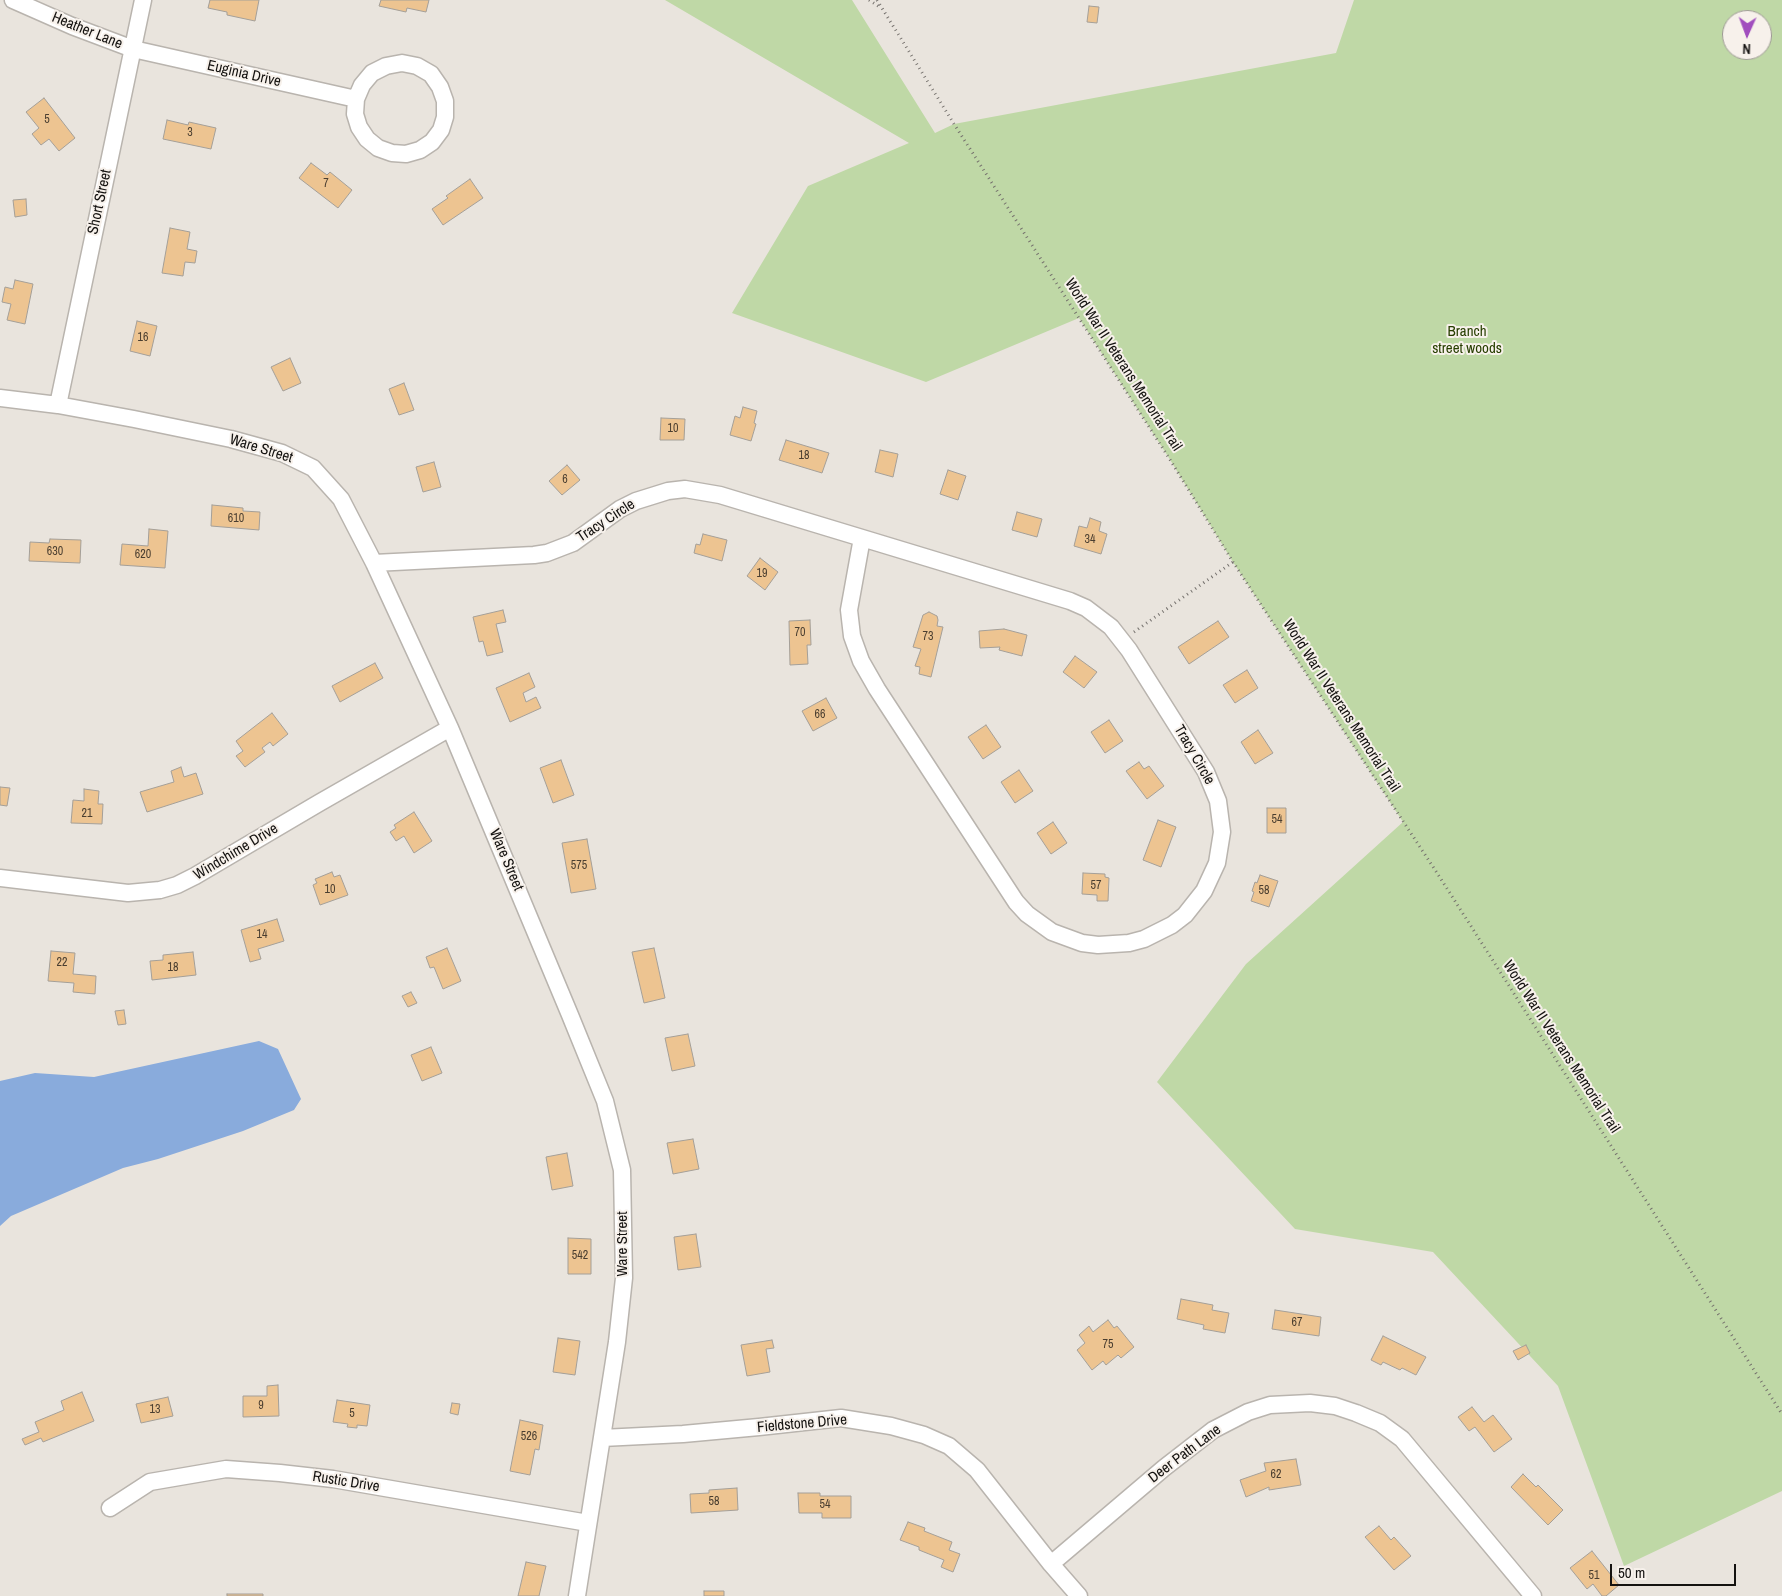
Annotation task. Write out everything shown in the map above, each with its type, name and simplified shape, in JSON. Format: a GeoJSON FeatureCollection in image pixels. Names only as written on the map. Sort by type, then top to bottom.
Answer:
{"type":"FeatureCollection","features":[{"type":"Feature","properties":{"kind":"street","name":"Heather Lane"},"geometry":{"type":"LineString","coordinates":[[13,0],[72,26],[133,49]]}},
{"type":"Feature","properties":{"kind":"street","name":"Short Street"},"geometry":{"type":"LineString","coordinates":[[58,405],[143,0]]}},
{"type":"Feature","properties":{"kind":"street","name":"Euginia Drive"},"geometry":{"type":"LineString","coordinates":[[133,49],[356,99]]}},
{"type":"Feature","properties":{"kind":"street"},"geometry":{"type":"LineString","coordinates":[[402,63],[417,66],[430,74],[440,87],[445,101],[445,117],[440,130],[432,142],[420,150],[406,154],[392,153],[378,148],[367,139],[359,127],[356,114],[356,99],[362,85],[372,73],[379,69],[402,63]]}},
{"type":"Feature","properties":{"kind":"street","name":"Ware Street"},"geometry":{"type":"LineString","coordinates":[[0,398],[58,405],[134,419],[282,453],[313,468],[341,499],[374,563],[450,728],[605,1100],[622,1170],[624,1278],[617,1342],[577,1596]]}},
{"type":"Feature","properties":{"kind":"street","name":"Tracy Circle"},"geometry":{"type":"LineString","coordinates":[[374,563],[547,553],[573,543],[620,509],[636,501],[668,490],[685,489],[720,495],[862,538],[1070,601],[1086,608],[1100,617],[1122,640],[1213,786],[1221,816],[1221,848],[1212,878],[1195,904],[1178,920],[1158,933],[1144,939],[1129,943],[1098,945],[1082,943],[1052,932],[1039,924],[1016,902],[861,662],[852,636],[849,610],[862,538]]}},
{"type":"Feature","properties":{"kind":"street","name":"Windchime Drive"},"geometry":{"type":"LineString","coordinates":[[0,878],[128,893],[160,890],[177,885],[196,876],[450,728]]}},
{"type":"Feature","properties":{"kind":"street","name":"Deer Path Lane"},"geometry":{"type":"LineString","coordinates":[[1051,1564],[1164,1468],[1213,1430],[1248,1412],[1270,1405],[1310,1403],[1335,1406],[1356,1413],[1380,1423],[1402,1439],[1533,1596]]}},
{"type":"Feature","properties":{"kind":"street","name":"Fieldstone Drive"},"geometry":{"type":"LineString","coordinates":[[602,1438],[759,1428],[841,1418],[891,1426],[924,1435],[949,1446],[977,1470],[1051,1564],[1079,1596]]}},
{"type":"Feature","properties":{"kind":"street","name":"Rustic Drive"},"geometry":{"type":"LineString","coordinates":[[110,1508],[150,1482],[226,1469],[333,1479],[588,1523]]}},
{"type":"Feature","properties":{"kind":"path","name":"World War II Veterans Memorial Trail"},"geometry":{"type":"LineString","coordinates":[[870,0],[884,10]]}},
{"type":"Feature","properties":{"kind":"path","name":"World War II Veterans Memorial Trail"},"geometry":{"type":"LineString","coordinates":[[877,0],[960,133],[1169,458],[1233,562],[1434,869],[1782,1414]]}},
{"type":"Feature","properties":{"kind":"path"},"geometry":{"type":"LineString","coordinates":[[1122,640],[1233,562]]}},
{"type":"Feature","properties":{"kind":"green space","name":"Branch street woods"},"geometry":{"type":"Polygon","coordinates":[[[665,0],[852,0],[935,133],[954,124],[1336,53],[1354,0],[1782,0],[1782,1491],[1624,1566],[1558,1386],[1433,1252],[1295,1229],[1157,1082],[1246,964],[1403,822],[1233,562],[1079,318],[926,382],[732,313],[808,186],[909,143],[665,0]]]}},
{"type":"Feature","properties":{"kind":"water"},"geometry":{"type":"Polygon","coordinates":[[[259,1041],[278,1049],[301,1099],[294,1110],[243,1131],[158,1159],[123,1168],[11,1216],[0,1226],[0,1081],[35,1073],[94,1077],[259,1041]]]}},
{"type":"Feature","properties":{"kind":"building"},"geometry":{"type":"Polygon","coordinates":[[[210,0],[259,0],[255,21],[227,15],[227,12],[208,8],[210,0]]]}},
{"type":"Feature","properties":{"kind":"building"},"geometry":{"type":"Polygon","coordinates":[[[381,0],[429,0],[426,12],[407,8],[406,12],[379,6],[381,0]]]}},
{"type":"Feature","properties":{"kind":"building"},"geometry":{"type":"Polygon","coordinates":[[[1089,6],[1099,7],[1097,23],[1087,22],[1089,6]]]}},
{"type":"Feature","properties":{"kind":"building"},"geometry":{"type":"Polygon","coordinates":[[[44,98],[75,138],[59,151],[49,139],[41,145],[32,134],[39,128],[26,112],[44,98]]]}},
{"type":"Feature","properties":{"kind":"building"},"geometry":{"type":"Polygon","coordinates":[[[167,120],[188,125],[189,122],[216,128],[211,149],[163,139],[167,120]]]}},
{"type":"Feature","properties":{"kind":"building"},"geometry":{"type":"Polygon","coordinates":[[[311,163],[327,175],[330,172],[352,190],[338,208],[299,178],[311,163]]]}},
{"type":"Feature","properties":{"kind":"building"},"geometry":{"type":"Polygon","coordinates":[[[470,179],[483,198],[443,225],[432,209],[448,198],[446,196],[470,179]]]}},
{"type":"Feature","properties":{"kind":"building"},"geometry":{"type":"Polygon","coordinates":[[[26,199],[27,215],[15,217],[13,200],[26,199]]]}},
{"type":"Feature","properties":{"kind":"building"},"geometry":{"type":"Polygon","coordinates":[[[170,228],[190,232],[187,249],[197,251],[195,263],[185,262],[183,276],[162,273],[170,228]]]}},
{"type":"Feature","properties":{"kind":"building"},"geometry":{"type":"Polygon","coordinates":[[[15,280],[33,284],[25,324],[7,320],[11,304],[2,302],[5,287],[13,289],[15,280]]]}},
{"type":"Feature","properties":{"kind":"building"},"geometry":{"type":"Polygon","coordinates":[[[137,321],[157,326],[150,356],[130,351],[137,321]]]}},
{"type":"Feature","properties":{"kind":"building"},"geometry":{"type":"Polygon","coordinates":[[[290,358],[301,383],[283,391],[271,367],[290,358]]]}},
{"type":"Feature","properties":{"kind":"building"},"geometry":{"type":"Polygon","coordinates":[[[404,383],[414,410],[399,415],[389,389],[404,383]]]}},
{"type":"Feature","properties":{"kind":"building"},"geometry":{"type":"Polygon","coordinates":[[[743,407],[757,411],[754,423],[756,424],[751,441],[730,435],[735,416],[740,418],[743,407]]]}},
{"type":"Feature","properties":{"kind":"building"},"geometry":{"type":"Polygon","coordinates":[[[661,418],[685,419],[684,440],[660,440],[661,418]]]}},
{"type":"Feature","properties":{"kind":"building"},"geometry":{"type":"Polygon","coordinates":[[[786,440],[829,453],[822,473],[779,460],[786,440]]]}},
{"type":"Feature","properties":{"kind":"building"},"geometry":{"type":"Polygon","coordinates":[[[880,450],[898,454],[893,477],[875,472],[880,450]]]}},
{"type":"Feature","properties":{"kind":"building"},"geometry":{"type":"Polygon","coordinates":[[[434,462],[441,487],[423,492],[416,467],[434,462]]]}},
{"type":"Feature","properties":{"kind":"building"},"geometry":{"type":"Polygon","coordinates":[[[567,465],[580,480],[562,495],[549,481],[567,465]]]}},
{"type":"Feature","properties":{"kind":"building"},"geometry":{"type":"Polygon","coordinates":[[[948,470],[966,476],[958,500],[940,494],[948,470]]]}},
{"type":"Feature","properties":{"kind":"building"},"geometry":{"type":"Polygon","coordinates":[[[212,505],[243,508],[243,511],[260,512],[259,530],[211,526],[212,505]]]}},
{"type":"Feature","properties":{"kind":"building"},"geometry":{"type":"Polygon","coordinates":[[[1017,512],[1042,519],[1037,537],[1012,530],[1017,512]]]}},
{"type":"Feature","properties":{"kind":"building"},"geometry":{"type":"Polygon","coordinates":[[[1090,518],[1101,522],[1099,531],[1107,534],[1101,554],[1074,546],[1079,526],[1087,528],[1090,518]]]}},
{"type":"Feature","properties":{"kind":"building"},"geometry":{"type":"Polygon","coordinates":[[[149,529],[168,531],[165,568],[120,565],[122,544],[148,546],[149,529]]]}},
{"type":"Feature","properties":{"kind":"building"},"geometry":{"type":"Polygon","coordinates":[[[703,534],[727,540],[722,561],[694,553],[696,544],[700,545],[703,534]]]}},
{"type":"Feature","properties":{"kind":"building"},"geometry":{"type":"Polygon","coordinates":[[[50,539],[81,540],[80,563],[29,561],[30,542],[49,543],[50,539]]]}},
{"type":"Feature","properties":{"kind":"building"},"geometry":{"type":"Polygon","coordinates":[[[760,558],[778,572],[765,590],[747,576],[760,558]]]}},
{"type":"Feature","properties":{"kind":"building"},"geometry":{"type":"Polygon","coordinates":[[[503,610],[506,622],[496,624],[503,652],[487,656],[483,641],[479,642],[473,617],[503,610]]]}},
{"type":"Feature","properties":{"kind":"building"},"geometry":{"type":"Polygon","coordinates":[[[929,612],[937,616],[937,626],[943,627],[931,677],[919,674],[920,667],[915,666],[921,649],[913,647],[923,615],[929,612]]]}},
{"type":"Feature","properties":{"kind":"building"},"geometry":{"type":"Polygon","coordinates":[[[810,620],[811,645],[807,645],[808,664],[790,665],[789,621],[810,620]]]}},
{"type":"Feature","properties":{"kind":"building"},"geometry":{"type":"Polygon","coordinates":[[[1218,621],[1229,637],[1189,664],[1178,647],[1218,621]]]}},
{"type":"Feature","properties":{"kind":"building"},"geometry":{"type":"Polygon","coordinates":[[[1004,629],[1027,635],[1022,656],[999,650],[1000,647],[980,648],[979,631],[1004,629]]]}},
{"type":"Feature","properties":{"kind":"building"},"geometry":{"type":"Polygon","coordinates":[[[1075,656],[1097,672],[1084,688],[1063,672],[1075,656]]]}},
{"type":"Feature","properties":{"kind":"building"},"geometry":{"type":"Polygon","coordinates":[[[375,663],[383,678],[340,702],[332,686],[375,663]]]}},
{"type":"Feature","properties":{"kind":"building"},"geometry":{"type":"Polygon","coordinates":[[[1247,670],[1258,688],[1235,703],[1223,685],[1247,670]]]}},
{"type":"Feature","properties":{"kind":"building"},"geometry":{"type":"Polygon","coordinates":[[[529,673],[535,687],[523,693],[526,702],[536,697],[541,708],[510,722],[496,688],[529,673]]]}},
{"type":"Feature","properties":{"kind":"building"},"geometry":{"type":"Polygon","coordinates":[[[826,698],[837,718],[813,731],[802,711],[826,698]]]}},
{"type":"Feature","properties":{"kind":"building"},"geometry":{"type":"Polygon","coordinates":[[[272,713],[288,734],[273,746],[270,742],[262,748],[265,752],[245,767],[236,756],[243,751],[236,741],[272,713]]]}},
{"type":"Feature","properties":{"kind":"building"},"geometry":{"type":"Polygon","coordinates":[[[1109,720],[1123,741],[1105,753],[1091,732],[1109,720]]]}},
{"type":"Feature","properties":{"kind":"building"},"geometry":{"type":"Polygon","coordinates":[[[986,725],[1001,747],[983,759],[968,737],[986,725]]]}},
{"type":"Feature","properties":{"kind":"building"},"geometry":{"type":"Polygon","coordinates":[[[1258,730],[1273,753],[1255,764],[1241,742],[1258,730]]]}},
{"type":"Feature","properties":{"kind":"building"},"geometry":{"type":"Polygon","coordinates":[[[561,760],[574,795],[553,803],[540,768],[561,760]]]}},
{"type":"Feature","properties":{"kind":"building"},"geometry":{"type":"Polygon","coordinates":[[[1139,762],[1144,769],[1149,766],[1164,786],[1147,799],[1126,771],[1139,762]]]}},
{"type":"Feature","properties":{"kind":"building"},"geometry":{"type":"Polygon","coordinates":[[[181,767],[184,777],[196,773],[203,794],[147,812],[140,792],[174,782],[171,771],[181,767]]]}},
{"type":"Feature","properties":{"kind":"building"},"geometry":{"type":"Polygon","coordinates":[[[1019,770],[1033,791],[1015,803],[1001,782],[1019,770]]]}},
{"type":"Feature","properties":{"kind":"building"},"geometry":{"type":"Polygon","coordinates":[[[0,787],[10,788],[7,806],[0,805],[0,787]]]}},
{"type":"Feature","properties":{"kind":"building"},"geometry":{"type":"Polygon","coordinates":[[[84,789],[99,791],[98,804],[103,804],[102,824],[71,823],[73,800],[84,801],[84,789]]]}},
{"type":"Feature","properties":{"kind":"building"},"geometry":{"type":"Polygon","coordinates":[[[1267,808],[1286,808],[1286,833],[1267,833],[1267,808]]]}},
{"type":"Feature","properties":{"kind":"building"},"geometry":{"type":"Polygon","coordinates":[[[414,812],[432,841],[414,853],[404,836],[396,841],[390,832],[396,828],[394,825],[414,812]]]}},
{"type":"Feature","properties":{"kind":"building"},"geometry":{"type":"Polygon","coordinates":[[[1158,820],[1176,827],[1161,867],[1143,860],[1158,820]]]}},
{"type":"Feature","properties":{"kind":"building"},"geometry":{"type":"Polygon","coordinates":[[[1053,822],[1067,843],[1051,854],[1037,833],[1053,822]]]}},
{"type":"Feature","properties":{"kind":"building"},"geometry":{"type":"Polygon","coordinates":[[[587,839],[596,889],[571,893],[562,843],[587,839]]]}},
{"type":"Feature","properties":{"kind":"building"},"geometry":{"type":"Polygon","coordinates":[[[332,872],[334,877],[340,875],[348,895],[320,905],[313,885],[317,883],[315,879],[332,872]]]}},
{"type":"Feature","properties":{"kind":"building"},"geometry":{"type":"Polygon","coordinates":[[[1083,873],[1105,874],[1105,877],[1109,878],[1108,901],[1097,901],[1097,895],[1082,894],[1083,873]]]}},
{"type":"Feature","properties":{"kind":"building"},"geometry":{"type":"Polygon","coordinates":[[[1260,875],[1278,881],[1269,907],[1251,901],[1255,882],[1257,883],[1260,875]]]}},
{"type":"Feature","properties":{"kind":"building"},"geometry":{"type":"Polygon","coordinates":[[[277,919],[284,941],[258,949],[261,959],[250,962],[241,930],[277,919]]]}},
{"type":"Feature","properties":{"kind":"building"},"geometry":{"type":"Polygon","coordinates":[[[447,948],[461,981],[443,989],[434,967],[430,968],[426,957],[447,948]]]}},
{"type":"Feature","properties":{"kind":"building"},"geometry":{"type":"Polygon","coordinates":[[[654,948],[665,998],[644,1003],[632,952],[654,948]]]}},
{"type":"Feature","properties":{"kind":"building"},"geometry":{"type":"Polygon","coordinates":[[[51,951],[75,953],[73,974],[96,976],[95,994],[73,992],[74,983],[48,981],[51,951]]]}},
{"type":"Feature","properties":{"kind":"building"},"geometry":{"type":"Polygon","coordinates":[[[193,952],[196,975],[152,980],[150,961],[163,960],[163,955],[193,952]]]}},
{"type":"Feature","properties":{"kind":"building"},"geometry":{"type":"Polygon","coordinates":[[[411,992],[417,1003],[408,1007],[402,996],[411,992]]]}},
{"type":"Feature","properties":{"kind":"building"},"geometry":{"type":"Polygon","coordinates":[[[124,1010],[126,1024],[118,1025],[115,1011],[124,1010]]]}},
{"type":"Feature","properties":{"kind":"building"},"geometry":{"type":"Polygon","coordinates":[[[688,1034],[695,1066],[672,1071],[665,1038],[688,1034]]]}},
{"type":"Feature","properties":{"kind":"building"},"geometry":{"type":"Polygon","coordinates":[[[431,1047],[442,1073],[422,1081],[411,1055],[431,1047]]]}},
{"type":"Feature","properties":{"kind":"building"},"geometry":{"type":"Polygon","coordinates":[[[693,1139],[699,1169],[673,1174],[667,1143],[693,1139]]]}},
{"type":"Feature","properties":{"kind":"building"},"geometry":{"type":"Polygon","coordinates":[[[567,1153],[573,1186],[552,1190],[546,1157],[567,1153]]]}},
{"type":"Feature","properties":{"kind":"building"},"geometry":{"type":"Polygon","coordinates":[[[696,1234],[701,1267],[678,1270],[674,1237],[696,1234]]]}},
{"type":"Feature","properties":{"kind":"building"},"geometry":{"type":"Polygon","coordinates":[[[568,1238],[591,1239],[591,1274],[568,1274],[568,1238]]]}},
{"type":"Feature","properties":{"kind":"building"},"geometry":{"type":"Polygon","coordinates":[[[1181,1299],[1213,1305],[1212,1310],[1229,1313],[1225,1333],[1203,1329],[1204,1325],[1177,1319],[1181,1299]]]}},
{"type":"Feature","properties":{"kind":"building"},"geometry":{"type":"Polygon","coordinates":[[[1275,1310],[1321,1317],[1319,1336],[1272,1329],[1275,1310]]]}},
{"type":"Feature","properties":{"kind":"building"},"geometry":{"type":"Polygon","coordinates":[[[1108,1320],[1114,1328],[1117,1326],[1134,1347],[1121,1358],[1118,1355],[1106,1365],[1103,1361],[1092,1370],[1077,1350],[1085,1343],[1079,1335],[1089,1326],[1093,1332],[1108,1320]]]}},
{"type":"Feature","properties":{"kind":"building"},"geometry":{"type":"Polygon","coordinates":[[[1383,1336],[1426,1357],[1416,1375],[1402,1368],[1400,1370],[1383,1362],[1381,1365],[1371,1360],[1383,1336]]]}},
{"type":"Feature","properties":{"kind":"building"},"geometry":{"type":"Polygon","coordinates":[[[558,1338],[580,1341],[575,1375],[553,1372],[558,1338]]]}},
{"type":"Feature","properties":{"kind":"building"},"geometry":{"type":"Polygon","coordinates":[[[772,1340],[774,1348],[766,1349],[770,1372],[747,1376],[741,1345],[772,1340]]]}},
{"type":"Feature","properties":{"kind":"building"},"geometry":{"type":"Polygon","coordinates":[[[1526,1345],[1530,1353],[1518,1360],[1513,1351],[1526,1345]]]}},
{"type":"Feature","properties":{"kind":"building"},"geometry":{"type":"Polygon","coordinates":[[[278,1385],[279,1416],[243,1417],[243,1396],[267,1396],[267,1386],[278,1385]]]}},
{"type":"Feature","properties":{"kind":"building"},"geometry":{"type":"Polygon","coordinates":[[[82,1392],[94,1421],[43,1442],[41,1438],[25,1445],[22,1439],[39,1432],[35,1422],[64,1410],[61,1401],[82,1392]]]}},
{"type":"Feature","properties":{"kind":"building"},"geometry":{"type":"Polygon","coordinates":[[[168,1397],[173,1416],[141,1423],[136,1404],[168,1397]]]}},
{"type":"Feature","properties":{"kind":"building"},"geometry":{"type":"Polygon","coordinates":[[[337,1400],[370,1405],[367,1426],[347,1427],[348,1424],[333,1422],[337,1400]]]}},
{"type":"Feature","properties":{"kind":"building"},"geometry":{"type":"Polygon","coordinates":[[[452,1403],[460,1404],[458,1415],[450,1413],[452,1403]]]}},
{"type":"Feature","properties":{"kind":"building"},"geometry":{"type":"Polygon","coordinates":[[[1472,1407],[1484,1422],[1493,1415],[1512,1439],[1494,1452],[1475,1427],[1469,1431],[1458,1417],[1472,1407]]]}},
{"type":"Feature","properties":{"kind":"building"},"geometry":{"type":"Polygon","coordinates":[[[520,1420],[543,1425],[539,1450],[535,1449],[530,1475],[510,1471],[520,1420]]]}},
{"type":"Feature","properties":{"kind":"building"},"geometry":{"type":"Polygon","coordinates":[[[1296,1459],[1301,1485],[1269,1490],[1269,1487],[1246,1497],[1240,1480],[1266,1471],[1264,1463],[1296,1459]]]}},
{"type":"Feature","properties":{"kind":"building"},"geometry":{"type":"Polygon","coordinates":[[[1523,1474],[1536,1487],[1538,1485],[1563,1510],[1548,1525],[1511,1487],[1523,1474]]]}},
{"type":"Feature","properties":{"kind":"building"},"geometry":{"type":"Polygon","coordinates":[[[737,1488],[738,1510],[691,1513],[690,1494],[709,1493],[709,1490],[737,1488]]]}},
{"type":"Feature","properties":{"kind":"building"},"geometry":{"type":"Polygon","coordinates":[[[798,1493],[820,1493],[820,1496],[851,1496],[851,1518],[822,1518],[822,1513],[799,1513],[798,1493]]]}},
{"type":"Feature","properties":{"kind":"building"},"geometry":{"type":"Polygon","coordinates":[[[908,1522],[925,1528],[924,1531],[952,1542],[949,1550],[960,1554],[953,1572],[941,1567],[944,1560],[900,1540],[908,1522]]]}},
{"type":"Feature","properties":{"kind":"building"},"geometry":{"type":"Polygon","coordinates":[[[1379,1526],[1391,1540],[1394,1537],[1411,1556],[1394,1570],[1365,1537],[1379,1526]]]}},
{"type":"Feature","properties":{"kind":"building"},"geometry":{"type":"Polygon","coordinates":[[[1592,1551],[1619,1585],[1606,1596],[1602,1596],[1593,1584],[1587,1589],[1570,1568],[1592,1551]]]}},
{"type":"Feature","properties":{"kind":"building"},"geometry":{"type":"Polygon","coordinates":[[[526,1562],[546,1566],[539,1596],[518,1596],[526,1562]]]}},
{"type":"Feature","properties":{"kind":"building"},"geometry":{"type":"Polygon","coordinates":[[[704,1591],[724,1591],[724,1596],[704,1596],[704,1591]]]}},
{"type":"Feature","properties":{"kind":"building"},"geometry":{"type":"Polygon","coordinates":[[[227,1594],[263,1594],[263,1596],[227,1596],[227,1594]]]}}]}
